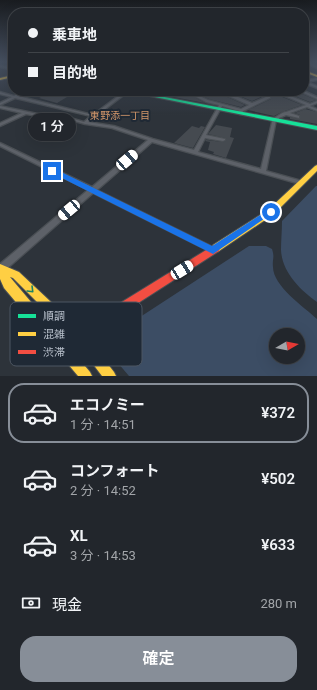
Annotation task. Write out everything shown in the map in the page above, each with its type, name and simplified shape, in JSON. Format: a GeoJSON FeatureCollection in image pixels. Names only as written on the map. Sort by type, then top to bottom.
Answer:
{"type":"FeatureCollection","features":[{"type":"Feature","properties":{"kind":"main road"},"geometry":{"type":"LineString","coordinates":[[158,96],[221,106],[241,112],[317,128]]}},
{"type":"Feature","properties":{"kind":"main road"},"geometry":{"type":"LineString","coordinates":[[130,302],[271,212],[317,167]]}},
{"type":"Feature","properties":{"kind":"main road"},"geometry":{"type":"LineString","coordinates":[[0,269],[16,275],[44,302]]}},
{"type":"Feature","properties":{"kind":"main road"},"geometry":{"type":"LineString","coordinates":[[0,269],[8,284],[23,302]]}},
{"type":"Feature","properties":{"kind":"main road"},"geometry":{"type":"LineString","coordinates":[[78,366],[86,376]]}},
{"type":"Feature","properties":{"kind":"main road"},"geometry":{"type":"LineString","coordinates":[[102,366],[110,376]]}},
{"type":"Feature","properties":{"kind":"street"},"geometry":{"type":"LineString","coordinates":[[10,96],[94,116]]}},
{"type":"Feature","properties":{"kind":"street"},"geometry":{"type":"LineString","coordinates":[[85,123],[120,96]]}},
{"type":"Feature","properties":{"kind":"street"},"geometry":{"type":"LineString","coordinates":[[198,96],[221,106],[233,102]]}},
{"type":"Feature","properties":{"kind":"street"},"geometry":{"type":"LineString","coordinates":[[232,96],[253,105]]}},
{"type":"Feature","properties":{"kind":"street"},"geometry":{"type":"LineString","coordinates":[[241,112],[269,97],[267,96]]}},
{"type":"Feature","properties":{"kind":"street"},"geometry":{"type":"LineString","coordinates":[[287,96],[317,110]]}},
{"type":"Feature","properties":{"kind":"street"},"geometry":{"type":"LineString","coordinates":[[0,104],[14,97]]}},
{"type":"Feature","properties":{"kind":"street"},"geometry":{"type":"LineString","coordinates":[[263,171],[277,118],[285,113],[317,102]]}},
{"type":"Feature","properties":{"kind":"street"},"geometry":{"type":"LineString","coordinates":[[195,152],[221,106]]}},
{"type":"Feature","properties":{"kind":"street"},"geometry":{"type":"LineString","coordinates":[[0,107],[43,116],[67,118],[85,123],[113,127],[151,140],[300,182]]}},
{"type":"Feature","properties":{"kind":"street"},"geometry":{"type":"LineString","coordinates":[[0,124],[26,112]]}},
{"type":"Feature","properties":{"kind":"street"},"geometry":{"type":"LineString","coordinates":[[285,113],[287,116],[298,117]]}},
{"type":"Feature","properties":{"kind":"street"},"geometry":{"type":"LineString","coordinates":[[204,136],[215,140],[223,140]]}},
{"type":"Feature","properties":{"kind":"street"},"geometry":{"type":"LineString","coordinates":[[0,269],[151,140]]}},
{"type":"Feature","properties":{"kind":"street"},"geometry":{"type":"LineString","coordinates":[[0,144],[213,250]]}},
{"type":"Feature","properties":{"kind":"water"},"geometry":{"type":"Polygon","coordinates":[[[316,186],[317,302],[298,286],[288,273],[282,258],[281,250],[282,221],[316,186]]]}},
{"type":"Feature","properties":{"kind":"water"},"geometry":{"type":"Polygon","coordinates":[[[249,246],[266,246],[272,249],[274,274],[283,289],[317,319],[317,376],[129,376],[120,366],[142,366],[142,316],[249,246]]]}},
{"type":"Feature","properties":{"kind":"building"},"geometry":{"type":"Polygon","coordinates":[[[43,96],[69,96],[57,103],[39,98],[43,96]]]}},
{"type":"Feature","properties":{"kind":"building"},"geometry":{"type":"Polygon","coordinates":[[[169,96],[193,96],[205,103],[169,96]]]}},
{"type":"Feature","properties":{"kind":"building"},"geometry":{"type":"Polygon","coordinates":[[[203,96],[225,96],[245,105],[241,107],[203,96]]]}},
{"type":"Feature","properties":{"kind":"building"},"geometry":{"type":"Polygon","coordinates":[[[240,96],[261,97],[252,101],[240,96]]]}},
{"type":"Feature","properties":{"kind":"building"},"geometry":{"type":"Polygon","coordinates":[[[271,96],[280,96],[302,105],[274,116],[248,110],[271,99],[271,96]]]}},
{"type":"Feature","properties":{"kind":"building"},"geometry":{"type":"Polygon","coordinates":[[[295,96],[307,96],[316,100],[310,102],[295,96]]]}},
{"type":"Feature","properties":{"kind":"building"},"geometry":{"type":"Polygon","coordinates":[[[305,109],[317,112],[317,124],[290,119],[290,117],[300,119],[300,115],[295,113],[305,109]]]}},
{"type":"Feature","properties":{"kind":"building"},"geometry":{"type":"Polygon","coordinates":[[[216,125],[232,128],[230,137],[234,138],[226,158],[213,154],[214,152],[208,150],[210,142],[205,141],[223,142],[226,140],[225,138],[208,134],[216,125]]]}},
{"type":"Feature","properties":{"kind":"building"},"geometry":{"type":"Polygon","coordinates":[[[192,126],[199,128],[201,126],[205,127],[193,148],[174,143],[192,126]]]}},
{"type":"Feature","properties":{"kind":"traffic: fast"},"geometry":{"type":"LineString","coordinates":[[153,96],[317,128]]}},
{"type":"Feature","properties":{"kind":"traffic: slow"},"geometry":{"type":"LineString","coordinates":[[216,248],[271,212],[317,167]]}},
{"type":"Feature","properties":{"kind":"traffic: slow"},"geometry":{"type":"LineString","coordinates":[[0,269],[16,275],[44,302]]}},
{"type":"Feature","properties":{"kind":"traffic: slow"},"geometry":{"type":"LineString","coordinates":[[0,270],[8,284],[23,302]]}},
{"type":"Feature","properties":{"kind":"traffic: slow"},"geometry":{"type":"LineString","coordinates":[[78,366],[86,376]]}},
{"type":"Feature","properties":{"kind":"traffic: slow"},"geometry":{"type":"LineString","coordinates":[[102,366],[110,376]]}},
{"type":"Feature","properties":{"kind":"traffic: jam"},"geometry":{"type":"LineString","coordinates":[[131,302],[216,248]]}},
{"type":"Feature","properties":{"kind":"district","name":"東野添一丁目"},"geometry":{"type":"Point","coordinates":[120,115]}},
{"type":"Feature","properties":{"kind":"route"},"geometry":{"type":"LineString","coordinates":[[52,171],[213,250],[247,226],[271,212]]}}]}
